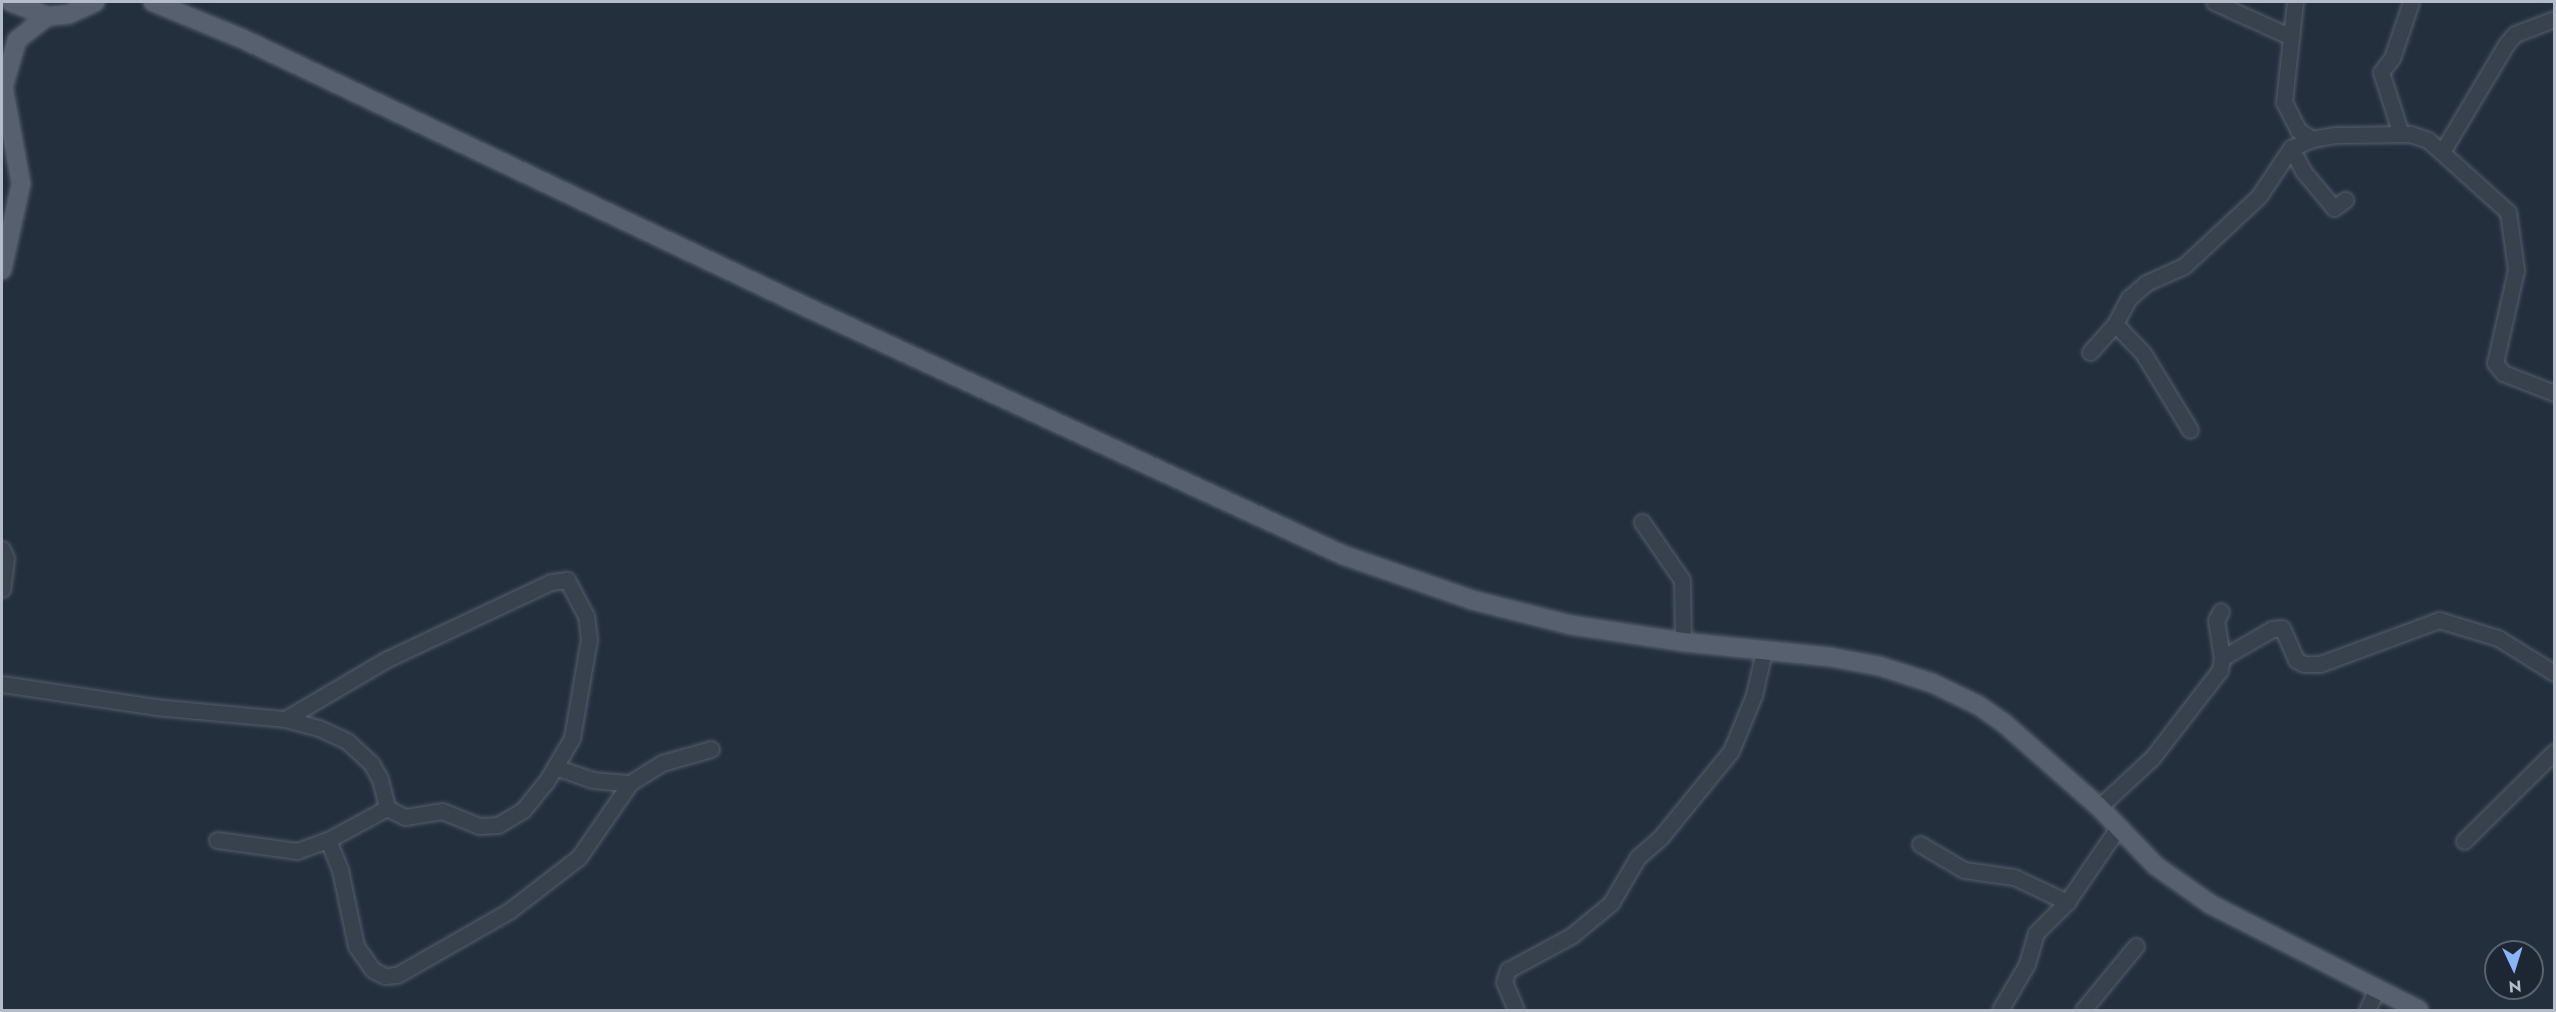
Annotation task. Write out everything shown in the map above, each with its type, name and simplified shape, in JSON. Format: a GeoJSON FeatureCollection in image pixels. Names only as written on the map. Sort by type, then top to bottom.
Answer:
{"type":"FeatureCollection","features":[{"type":"Feature","properties":{"kind":"main road"},"geometry":{"type":"LineString","coordinates":[[11,2],[48,16],[69,14],[95,2]]}},
{"type":"Feature","properties":{"kind":"main road"},"geometry":{"type":"LineString","coordinates":[[153,2],[243,39],[804,306],[1342,555],[1472,600],[1571,625],[1683,642],[1879,666],[1932,683],[1978,705],[2005,724],[2099,807],[2117,829],[2156,866],[2210,904],[2419,1011]]}},
{"type":"Feature","properties":{"kind":"main road"},"geometry":{"type":"LineString","coordinates":[[2,270],[21,184],[2,84],[17,40],[48,16]]}},
{"type":"Feature","properties":{"kind":"street"},"geometry":{"type":"LineString","coordinates":[[2214,2],[2291,37]]}},
{"type":"Feature","properties":{"kind":"street"},"geometry":{"type":"LineString","coordinates":[[2295,2],[2286,110],[2298,130],[2312,139]]}},
{"type":"Feature","properties":{"kind":"street"},"geometry":{"type":"LineString","coordinates":[[2401,134],[2380,72],[2392,58],[2411,2]]}},
{"type":"Feature","properties":{"kind":"street"},"geometry":{"type":"LineString","coordinates":[[2442,152],[2507,43],[2515,34],[2554,19]]}},
{"type":"Feature","properties":{"kind":"street"},"geometry":{"type":"LineString","coordinates":[[2090,352],[2115,324],[2129,298],[2146,283],[2184,266],[2220,236],[2268,186],[2291,148],[2312,139],[2401,134],[2420,136],[2442,152],[2502,205],[2511,220],[2516,270],[2495,355],[2497,369],[2554,393]]}},
{"type":"Feature","properties":{"kind":"street"},"geometry":{"type":"LineString","coordinates":[[2291,148],[2319,193],[2334,208],[2345,200]]}},
{"type":"Feature","properties":{"kind":"street"},"geometry":{"type":"LineString","coordinates":[[2115,324],[2143,353],[2190,430]]}},
{"type":"Feature","properties":{"kind":"street"},"geometry":{"type":"LineString","coordinates":[[1641,522],[1682,580],[1683,642]]}},
{"type":"Feature","properties":{"kind":"street"},"geometry":{"type":"LineString","coordinates":[[2,549],[6,558],[2,590]]}},
{"type":"Feature","properties":{"kind":"street"},"geometry":{"type":"LineString","coordinates":[[2,684],[155,708],[285,719],[319,728],[346,741],[371,763],[380,779],[387,808],[405,817],[442,811],[480,826],[498,825],[523,810],[572,738],[589,639],[586,616],[567,580],[551,582],[387,659],[285,719]]}},
{"type":"Feature","properties":{"kind":"street"},"geometry":{"type":"LineString","coordinates":[[2099,807],[2152,758],[2220,670],[2222,658],[2216,620],[2221,611]]}},
{"type":"Feature","properties":{"kind":"street"},"geometry":{"type":"LineString","coordinates":[[2222,658],[2272,629],[2282,628],[2296,660],[2304,664],[2320,664],[2439,620],[2498,638],[2554,673]]}},
{"type":"Feature","properties":{"kind":"street"},"geometry":{"type":"LineString","coordinates":[[1516,1011],[1504,982],[1508,970],[1570,936],[1611,903],[1638,857],[1660,838],[1731,751],[1747,716],[1764,651]]}},
{"type":"Feature","properties":{"kind":"street"},"geometry":{"type":"LineString","coordinates":[[328,840],[340,870],[356,946],[373,970],[385,976],[397,975],[509,910],[579,857],[630,783],[662,763],[711,749]]}},
{"type":"Feature","properties":{"kind":"street"},"geometry":{"type":"LineString","coordinates":[[2464,841],[2554,752]]}},
{"type":"Feature","properties":{"kind":"street"},"geometry":{"type":"LineString","coordinates":[[555,766],[592,780],[630,783]]}},
{"type":"Feature","properties":{"kind":"street"},"geometry":{"type":"LineString","coordinates":[[217,840],[297,850],[328,840],[387,808]]}},
{"type":"Feature","properties":{"kind":"street"},"geometry":{"type":"LineString","coordinates":[[2000,1011],[2024,971],[2036,933],[2067,902],[2117,829]]}},
{"type":"Feature","properties":{"kind":"street"},"geometry":{"type":"LineString","coordinates":[[1920,844],[1964,870],[2013,878],[2067,902]]}},
{"type":"Feature","properties":{"kind":"street"},"geometry":{"type":"LineString","coordinates":[[2083,1011],[2136,946]]}},
{"type":"Feature","properties":{"kind":"street"},"geometry":{"type":"LineString","coordinates":[[2367,1011],[2377,989]]}}]}
